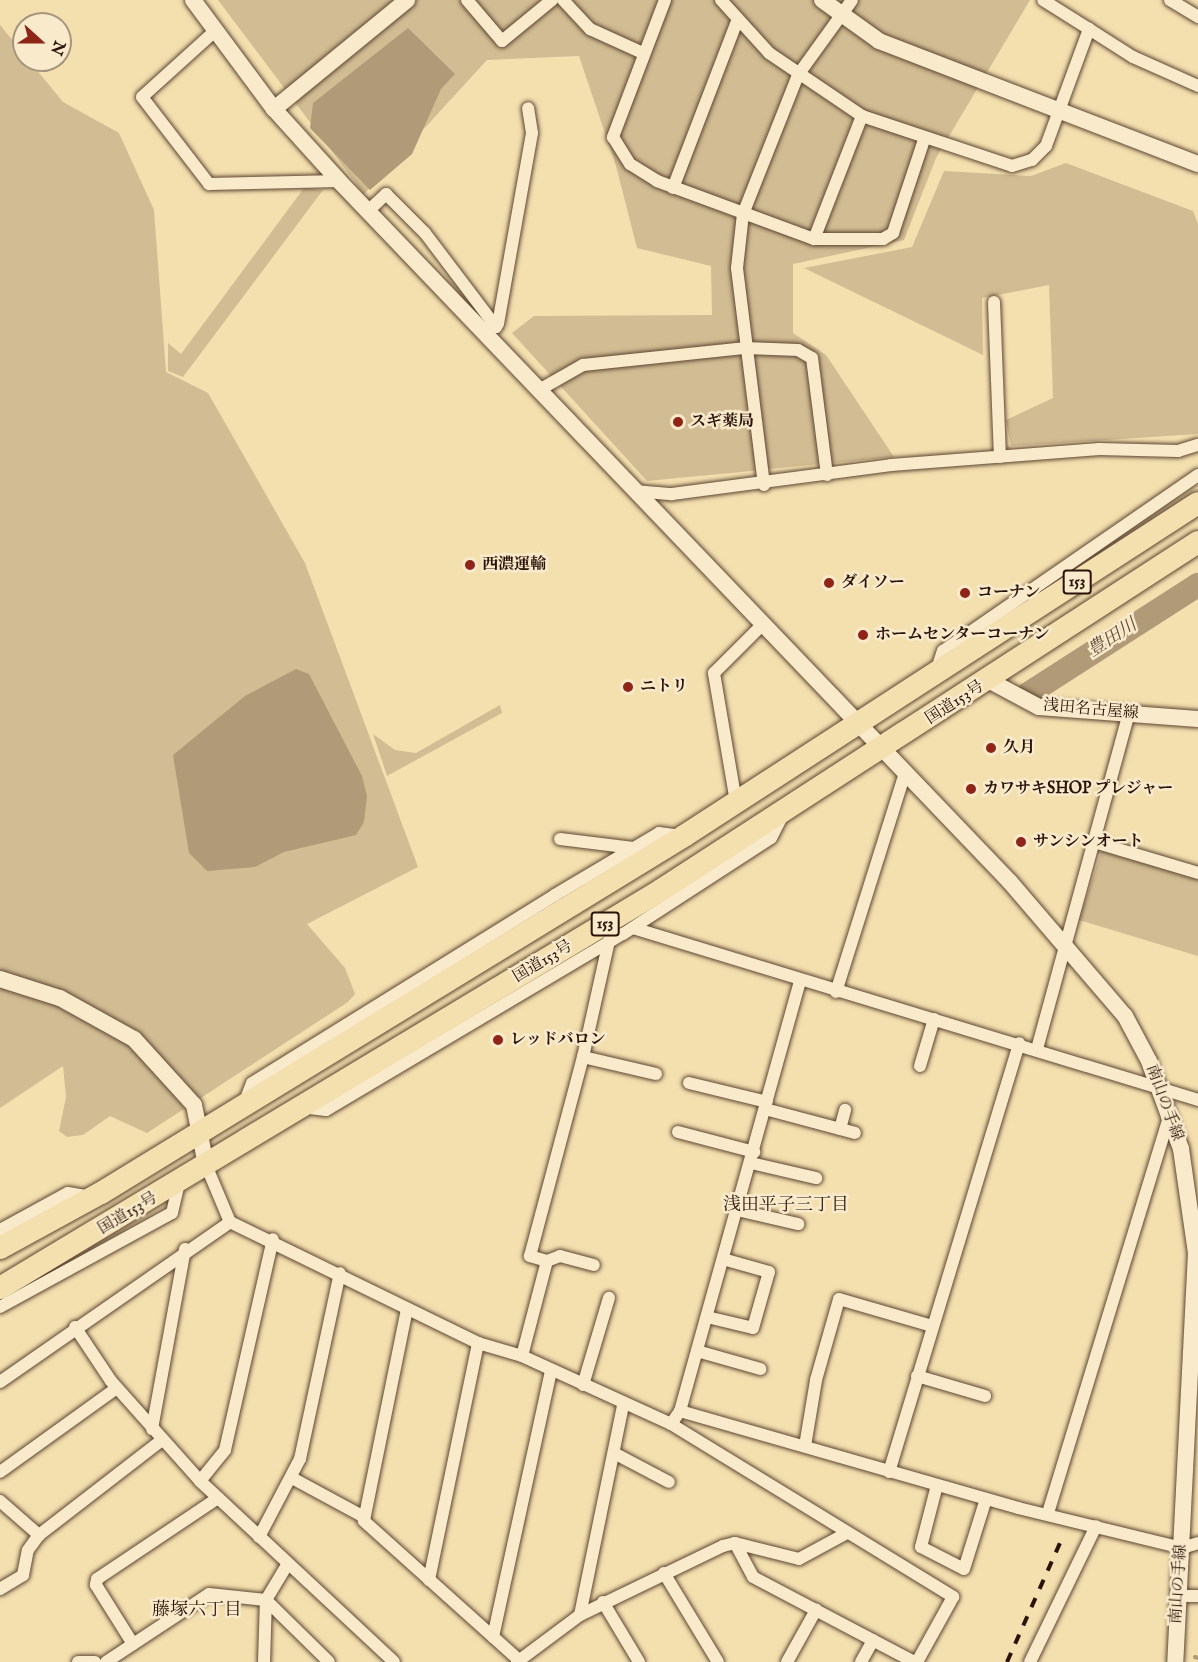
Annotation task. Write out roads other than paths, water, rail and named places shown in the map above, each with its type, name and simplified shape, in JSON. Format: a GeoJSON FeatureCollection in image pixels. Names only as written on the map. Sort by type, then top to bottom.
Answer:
{"type":"FeatureCollection","features":[{"type":"Feature","properties":{"kind":"highway","name":"国道153号"},"geometry":{"type":"LineString","coordinates":[[0,1248],[93,1197],[199,1133],[558,901],[684,836],[1196,504]]}},
{"type":"Feature","properties":{"kind":"highway","name":"国道153号"},"geometry":{"type":"LineString","coordinates":[[0,1287],[179,1184],[206,1165],[523,974],[784,812],[990,681],[1198,542]]}},
{"type":"Feature","properties":{"kind":"street","name":"南山の手線"},"geometry":{"type":"LineString","coordinates":[[193,0],[274,109],[339,181],[493,331],[538,390],[858,725],[884,748],[1067,943],[1125,1016],[1169,1116],[1191,1201],[1197,1288],[1190,1546],[1179,1596],[1174,1662]]}},
{"type":"Feature","properties":{"kind":"street"},"geometry":{"type":"LineString","coordinates":[[274,109],[407,0]]}},
{"type":"Feature","properties":{"kind":"street"},"geometry":{"type":"LineString","coordinates":[[467,0],[502,41],[552,0]]}},
{"type":"Feature","properties":{"kind":"street"},"geometry":{"type":"LineString","coordinates":[[563,0],[590,29],[643,53]]}},
{"type":"Feature","properties":{"kind":"street"},"geometry":{"type":"LineString","coordinates":[[665,0],[613,137],[630,164],[673,188],[814,238],[883,239],[893,233],[924,140]]}},
{"type":"Feature","properties":{"kind":"street"},"geometry":{"type":"LineString","coordinates":[[721,0],[737,21],[798,75],[862,116],[924,140],[1012,166],[1023,164],[1041,154],[1089,29]]}},
{"type":"Feature","properties":{"kind":"street"},"geometry":{"type":"LineString","coordinates":[[822,0],[879,41],[1198,164]]}},
{"type":"Feature","properties":{"kind":"street"},"geometry":{"type":"LineString","coordinates":[[764,485],[737,267],[743,214],[798,75],[852,0]]}},
{"type":"Feature","properties":{"kind":"street"},"geometry":{"type":"LineString","coordinates":[[1042,0],[1133,57],[1198,86]]}},
{"type":"Feature","properties":{"kind":"street"},"geometry":{"type":"LineString","coordinates":[[1170,0],[1198,17]]}},
{"type":"Feature","properties":{"kind":"street"},"geometry":{"type":"LineString","coordinates":[[673,188],[737,21]]}},
{"type":"Feature","properties":{"kind":"street"},"geometry":{"type":"LineString","coordinates":[[215,31],[142,97],[209,184],[339,181]]}},
{"type":"Feature","properties":{"kind":"street"},"geometry":{"type":"LineString","coordinates":[[493,331],[532,132],[528,108]]}},
{"type":"Feature","properties":{"kind":"street"},"geometry":{"type":"LineString","coordinates":[[814,238],[862,116]]}},
{"type":"Feature","properties":{"kind":"street"},"geometry":{"type":"LineString","coordinates":[[368,211],[386,195],[425,233],[493,331]]}},
{"type":"Feature","properties":{"kind":"street"},"geometry":{"type":"LineString","coordinates":[[994,302],[1000,457]]}},
{"type":"Feature","properties":{"kind":"street"},"geometry":{"type":"LineString","coordinates":[[538,390],[583,365],[746,348],[784,347],[812,358],[827,475]]}},
{"type":"Feature","properties":{"kind":"street"},"geometry":{"type":"LineString","coordinates":[[634,491],[672,494],[1000,457],[1099,449],[1178,451],[1198,445]]}},
{"type":"Feature","properties":{"kind":"street","name":"153"},"geometry":{"type":"LineString","coordinates":[[934,676],[943,651],[1198,475]]}},
{"type":"Feature","properties":{"kind":"street"},"geometry":{"type":"LineString","coordinates":[[1166,498],[1196,504]]}},
{"type":"Feature","properties":{"kind":"street"},"geometry":{"type":"LineString","coordinates":[[736,802],[714,673],[762,625]]}},
{"type":"Feature","properties":{"kind":"street","name":"浅田名古屋線"},"geometry":{"type":"LineString","coordinates":[[990,681],[1039,707],[1198,719]]}},
{"type":"Feature","properties":{"kind":"street"},"geometry":{"type":"LineString","coordinates":[[1037,1049],[1129,714]]}},
{"type":"Feature","properties":{"kind":"street"},"geometry":{"type":"LineString","coordinates":[[836,992],[905,773]]}},
{"type":"Feature","properties":{"kind":"street"},"geometry":{"type":"LineString","coordinates":[[302,1106],[326,1110],[508,999],[633,928],[771,838],[784,812]]}},
{"type":"Feature","properties":{"kind":"street"},"geometry":{"type":"LineString","coordinates":[[558,901],[633,848],[660,833],[684,836]]}},
{"type":"Feature","properties":{"kind":"street"},"geometry":{"type":"LineString","coordinates":[[560,839],[633,848]]}},
{"type":"Feature","properties":{"kind":"street"},"geometry":{"type":"LineString","coordinates":[[1094,842],[1198,873]]}},
{"type":"Feature","properties":{"kind":"street"},"geometry":{"type":"LineString","coordinates":[[633,928],[836,992],[1019,1043],[1198,1100]]}},
{"type":"Feature","properties":{"kind":"street"},"geometry":{"type":"LineString","coordinates":[[594,1265],[560,1257],[547,1262],[530,1256],[583,1057],[609,941]]}},
{"type":"Feature","properties":{"kind":"street"},"geometry":{"type":"LineString","coordinates":[[508,999],[523,974]]}},
{"type":"Feature","properties":{"kind":"street"},"geometry":{"type":"LineString","coordinates":[[0,979],[60,998],[134,1039],[194,1105],[206,1165],[230,1222],[273,1239],[340,1272],[408,1310],[478,1343],[522,1356],[623,1405],[670,1424],[952,1598],[915,1662],[753,1577],[735,1543]]}},
{"type":"Feature","properties":{"kind":"street"},"geometry":{"type":"LineString","coordinates":[[670,1424],[680,1411],[800,981]]}},
{"type":"Feature","properties":{"kind":"street"},"geometry":{"type":"LineString","coordinates":[[920,1066],[934,1019]]}},
{"type":"Feature","properties":{"kind":"street"},"geometry":{"type":"LineString","coordinates":[[889,1472],[1019,1043]]}},
{"type":"Feature","properties":{"kind":"street"},"geometry":{"type":"LineString","coordinates":[[583,1057],[656,1074]]}},
{"type":"Feature","properties":{"kind":"street"},"geometry":{"type":"LineString","coordinates":[[689,1083],[855,1133]]}},
{"type":"Feature","properties":{"kind":"street"},"geometry":{"type":"LineString","coordinates":[[840,1129],[845,1110]]}},
{"type":"Feature","properties":{"kind":"street"},"geometry":{"type":"LineString","coordinates":[[1048,1513],[1169,1116]]}},
{"type":"Feature","properties":{"kind":"street"},"geometry":{"type":"LineString","coordinates":[[678,1132],[752,1158],[803,1169],[816,1178]]}},
{"type":"Feature","properties":{"kind":"street"},"geometry":{"type":"LineString","coordinates":[[0,1307],[172,1213],[179,1184]]}},
{"type":"Feature","properties":{"kind":"street"},"geometry":{"type":"LineString","coordinates":[[0,1230],[68,1193],[93,1197]]}},
{"type":"Feature","properties":{"kind":"street"},"geometry":{"type":"LineString","coordinates":[[737,1210],[798,1224]]}},
{"type":"Feature","properties":{"kind":"street"},"geometry":{"type":"LineString","coordinates":[[0,1382],[184,1249],[230,1222]]}},
{"type":"Feature","properties":{"kind":"street"},"geometry":{"type":"LineString","coordinates":[[200,1481],[225,1450],[273,1239]]}},
{"type":"Feature","properties":{"kind":"street"},"geometry":{"type":"LineString","coordinates":[[152,1429],[184,1249]]}},
{"type":"Feature","properties":{"kind":"street"},"geometry":{"type":"LineString","coordinates":[[707,1317],[753,1328],[769,1272],[723,1259]]}},
{"type":"Feature","properties":{"kind":"street"},"geometry":{"type":"LineString","coordinates":[[522,1356],[547,1262]]}},
{"type":"Feature","properties":{"kind":"street"},"geometry":{"type":"LineString","coordinates":[[259,1537],[292,1479],[340,1272]]}},
{"type":"Feature","properties":{"kind":"street"},"geometry":{"type":"LineString","coordinates":[[583,1385],[609,1298]]}},
{"type":"Feature","properties":{"kind":"street"},"geometry":{"type":"LineString","coordinates":[[805,1446],[816,1380],[839,1299],[932,1326]]}},
{"type":"Feature","properties":{"kind":"street"},"geometry":{"type":"LineString","coordinates":[[364,1517],[408,1310]]}},
{"type":"Feature","properties":{"kind":"street"},"geometry":{"type":"LineString","coordinates":[[75,1327],[117,1388],[200,1481],[287,1565],[394,1662]]}},
{"type":"Feature","properties":{"kind":"street"},"geometry":{"type":"LineString","coordinates":[[429,1580],[478,1343]]}},
{"type":"Feature","properties":{"kind":"street"},"geometry":{"type":"LineString","coordinates":[[697,1351],[760,1369]]}},
{"type":"Feature","properties":{"kind":"street"},"geometry":{"type":"LineString","coordinates":[[493,1637],[551,1370]]}},
{"type":"Feature","properties":{"kind":"street"},"geometry":{"type":"LineString","coordinates":[[917,1376],[985,1396]]}},
{"type":"Feature","properties":{"kind":"street"},"geometry":{"type":"LineString","coordinates":[[0,1472],[117,1388]]}},
{"type":"Feature","properties":{"kind":"street"},"geometry":{"type":"LineString","coordinates":[[580,1615],[623,1405]]}},
{"type":"Feature","properties":{"kind":"street"},"geometry":{"type":"LineString","coordinates":[[680,1411],[986,1499],[1190,1546]]}},
{"type":"Feature","properties":{"kind":"street"},"geometry":{"type":"LineString","coordinates":[[0,1588],[23,1575],[28,1550],[39,1535],[162,1440]]}},
{"type":"Feature","properties":{"kind":"street"},"geometry":{"type":"LineString","coordinates":[[614,1453],[669,1482]]}},
{"type":"Feature","properties":{"kind":"street"},"geometry":{"type":"LineString","coordinates":[[292,1479],[364,1517],[518,1661],[580,1615],[603,1602],[735,1543],[799,1558],[847,1533]]}},
{"type":"Feature","properties":{"kind":"street"},"geometry":{"type":"LineString","coordinates":[[937,1485],[921,1547],[964,1569],[986,1499]]}},
{"type":"Feature","properties":{"kind":"street"},"geometry":{"type":"LineString","coordinates":[[133,1644],[96,1586],[97,1579],[218,1498]]}},
{"type":"Feature","properties":{"kind":"street"},"geometry":{"type":"LineString","coordinates":[[0,1501],[39,1535]]}},
{"type":"Feature","properties":{"kind":"street"},"geometry":{"type":"LineString","coordinates":[[1030,1662],[1096,1526]]}},
{"type":"Feature","properties":{"kind":"street"},"geometry":{"type":"LineString","coordinates":[[264,1662],[266,1600],[287,1565]]}},
{"type":"Feature","properties":{"kind":"street"},"geometry":{"type":"LineString","coordinates":[[663,1574],[718,1662]]}},
{"type":"Feature","properties":{"kind":"street"},"geometry":{"type":"LineString","coordinates":[[106,1662],[209,1594],[266,1600],[329,1662]]}},
{"type":"Feature","properties":{"kind":"street"},"geometry":{"type":"LineString","coordinates":[[1179,1596],[1198,1596]]}},
{"type":"Feature","properties":{"kind":"street"},"geometry":{"type":"LineString","coordinates":[[603,1602],[639,1662]]}},
{"type":"Feature","properties":{"kind":"street"},"geometry":{"type":"LineString","coordinates":[[788,1662],[816,1610]]}},
{"type":"Feature","properties":{"kind":"street"},"geometry":{"type":"LineString","coordinates":[[861,1662],[873,1640]]}},
{"type":"Feature","properties":{"kind":"street"},"geometry":{"type":"LineString","coordinates":[[78,1662],[95,1662]]}},
{"type":"Feature","properties":{"kind":"waterway","name":"豊田川"},"geometry":{"type":"LineString","coordinates":[[1028,694],[1198,585]]}},
{"type":"Feature","properties":{"kind":"railway"},"geometry":{"type":"LineString","coordinates":[[1007,1662],[1064,1534]]}},
{"type":"Feature","properties":{"kind":"place","name":"スギ薬局"},"geometry":{"type":"Point","coordinates":[678,422]}},
{"type":"Feature","properties":{"kind":"place","name":"西濃運輸"},"geometry":{"type":"Point","coordinates":[470,565]}},
{"type":"Feature","properties":{"kind":"place","name":"ダイソー"},"geometry":{"type":"Point","coordinates":[829,583]}},
{"type":"Feature","properties":{"kind":"place","name":"コーナン"},"geometry":{"type":"Point","coordinates":[965,593]}},
{"type":"Feature","properties":{"kind":"place","name":"ホームセンターコーナン"},"geometry":{"type":"Point","coordinates":[863,635]}},
{"type":"Feature","properties":{"kind":"place","name":"ニトリ"},"geometry":{"type":"Point","coordinates":[628,687]}},
{"type":"Feature","properties":{"kind":"place","name":"久月"},"geometry":{"type":"Point","coordinates":[991,748]}},
{"type":"Feature","properties":{"kind":"place","name":"カワサキSHOP プレジャー"},"geometry":{"type":"Point","coordinates":[971,789]}},
{"type":"Feature","properties":{"kind":"place","name":"サンシンオート"},"geometry":{"type":"Point","coordinates":[1021,842]}},
{"type":"Feature","properties":{"kind":"place","name":"レッドバロン"},"geometry":{"type":"Point","coordinates":[498,1040]}},
{"type":"Feature","properties":{"kind":"district","name":"浅田平子三丁目"},"geometry":{"type":"Point","coordinates":[786,1206]}},
{"type":"Feature","properties":{"kind":"district","name":"藤塚六丁目"},"geometry":{"type":"Point","coordinates":[197,1611]}}]}
